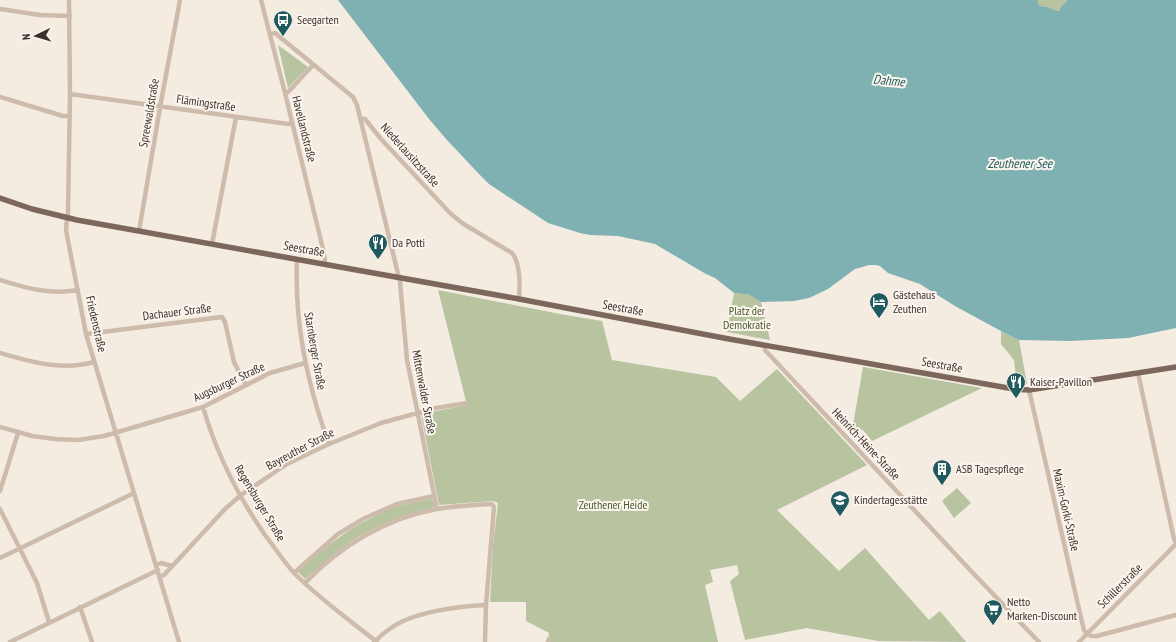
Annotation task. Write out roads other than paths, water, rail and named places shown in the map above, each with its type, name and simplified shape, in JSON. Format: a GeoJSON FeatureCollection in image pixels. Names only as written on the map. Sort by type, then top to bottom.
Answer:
{"type":"FeatureCollection","features":[{"type":"Feature","properties":{"kind":"main road","name":"Seestraße"},"geometry":{"type":"LineString","coordinates":[[0,198],[32,209],[67,218],[1014,389],[1028,390],[1176,367]]}},
{"type":"Feature","properties":{"kind":"street","name":"Friedenstraße"},"geometry":{"type":"LineString","coordinates":[[69,0],[70,116],[68,213],[66,230],[86,334],[179,642]]}},
{"type":"Feature","properties":{"kind":"street","name":"Spreewaldstraße"},"geometry":{"type":"LineString","coordinates":[[139,231],[180,0]]}},
{"type":"Feature","properties":{"kind":"street","name":"Havellandstraße"},"geometry":{"type":"LineString","coordinates":[[261,0],[325,258],[324,264]]}},
{"type":"Feature","properties":{"kind":"street"},"geometry":{"type":"LineString","coordinates":[[0,9],[40,15],[70,16]]}},
{"type":"Feature","properties":{"kind":"street"},"geometry":{"type":"LineString","coordinates":[[270,34],[275,33],[353,97],[361,119]]}},
{"type":"Feature","properties":{"kind":"street"},"geometry":{"type":"LineString","coordinates":[[285,93],[288,92],[313,64]]}},
{"type":"Feature","properties":{"kind":"street","name":"Flämingstraße"},"geometry":{"type":"LineString","coordinates":[[70,94],[288,124],[292,123]]}},
{"type":"Feature","properties":{"kind":"street"},"geometry":{"type":"LineString","coordinates":[[0,97],[64,116],[70,116]]}},
{"type":"Feature","properties":{"kind":"street"},"geometry":{"type":"LineString","coordinates":[[212,244],[236,117]]}},
{"type":"Feature","properties":{"kind":"street","name":"Mittenwalder Straße"},"geometry":{"type":"LineString","coordinates":[[361,119],[400,278],[407,360],[437,509]]}},
{"type":"Feature","properties":{"kind":"street","name":"Niederlausitzstraße"},"geometry":{"type":"LineString","coordinates":[[361,119],[365,119],[381,139],[450,213],[516,258],[519,282],[519,299]]}},
{"type":"Feature","properties":{"kind":"street","name":"Starnberger Straße"},"geometry":{"type":"LineString","coordinates":[[297,259],[296,279],[298,317],[305,363],[315,402],[329,444]]}},
{"type":"Feature","properties":{"kind":"street"},"geometry":{"type":"LineString","coordinates":[[0,280],[41,291],[58,292],[78,290]]}},
{"type":"Feature","properties":{"kind":"street","name":"Dachauer Straße"},"geometry":{"type":"LineString","coordinates":[[86,334],[222,317],[225,322],[234,362],[246,385]]}},
{"type":"Feature","properties":{"kind":"street","name":"Heinrich-Heine-Straße"},"geometry":{"type":"LineString","coordinates":[[765,345],[765,350],[1039,642]]}},
{"type":"Feature","properties":{"kind":"street"},"geometry":{"type":"LineString","coordinates":[[0,353],[46,365],[64,366],[94,362]]}},
{"type":"Feature","properties":{"kind":"street","name":"Augsburger Straße"},"geometry":{"type":"LineString","coordinates":[[0,427],[18,433],[67,440],[116,433],[203,407],[270,373],[305,363]]}},
{"type":"Feature","properties":{"kind":"street"},"geometry":{"type":"LineString","coordinates":[[1138,373],[1174,540],[1176,543]]}},
{"type":"Feature","properties":{"kind":"street","name":"Maxim-Gorki-Straße"},"geometry":{"type":"LineString","coordinates":[[1028,390],[1082,623],[1087,634]]}},
{"type":"Feature","properties":{"kind":"street","name":"Bayreuther Straße"},"geometry":{"type":"LineString","coordinates":[[160,576],[164,575],[225,508],[241,495],[287,464],[329,444],[379,424],[436,408],[467,403]]}},
{"type":"Feature","properties":{"kind":"street","name":"Regensburger Straße"},"geometry":{"type":"LineString","coordinates":[[203,407],[215,443],[241,495],[260,528],[294,573],[376,642]]}},
{"type":"Feature","properties":{"kind":"street"},"geometry":{"type":"LineString","coordinates":[[0,491],[18,433]]}},
{"type":"Feature","properties":{"kind":"street"},"geometry":{"type":"LineString","coordinates":[[0,558],[134,493]]}},
{"type":"Feature","properties":{"kind":"street"},"geometry":{"type":"LineString","coordinates":[[294,573],[338,534],[365,518],[397,504],[434,496]]}},
{"type":"Feature","properties":{"kind":"street"},"geometry":{"type":"LineString","coordinates":[[305,583],[334,556],[350,544],[391,522],[437,509],[469,505],[494,505],[486,605],[486,642]]}},
{"type":"Feature","properties":{"kind":"street"},"geometry":{"type":"LineString","coordinates":[[0,509],[37,583],[50,622]]}},
{"type":"Feature","properties":{"kind":"street","name":"Schillerstraße"},"geometry":{"type":"LineString","coordinates":[[1079,642],[1176,543]]}},
{"type":"Feature","properties":{"kind":"street"},"geometry":{"type":"LineString","coordinates":[[156,564],[161,563],[172,566]]}},
{"type":"Feature","properties":{"kind":"street"},"geometry":{"type":"LineString","coordinates":[[10,642],[158,570]]}},
{"type":"Feature","properties":{"kind":"street"},"geometry":{"type":"LineString","coordinates":[[376,642],[391,628],[404,620],[416,616],[467,606],[486,605]]}},
{"type":"Feature","properties":{"kind":"street"},"geometry":{"type":"LineString","coordinates":[[80,607],[92,642]]}},
{"type":"Feature","properties":{"kind":"street"},"geometry":{"type":"LineString","coordinates":[[1087,634],[1097,636],[1176,615]]}},
{"type":"Feature","properties":{"kind":"water","name":"Zeuthener See"},"geometry":{"type":"Polygon","coordinates":[[[338,0],[1038,0],[1040,6],[1059,11],[1067,0],[1176,0],[1176,328],[1128,338],[1070,341],[1019,340],[955,306],[920,284],[888,273],[880,266],[876,265],[869,265],[855,269],[828,289],[809,298],[794,301],[761,302],[748,294],[734,293],[715,278],[655,244],[618,236],[590,235],[548,223],[489,184],[479,174],[429,119],[338,0]]]}},
{"type":"Feature","properties":{"kind":"place","name":"Seegarten"},"geometry":{"type":"Point","coordinates":[283,37]}},
{"type":"Feature","properties":{"kind":"place","name":"Da Potti"},"geometry":{"type":"Point","coordinates":[378,260]}},
{"type":"Feature","properties":{"kind":"place","name":"Gästehaus Zeuthen"},"geometry":{"type":"Point","coordinates":[879,319]}},
{"type":"Feature","properties":{"kind":"place","name":"Kaiser-Pavillon"},"geometry":{"type":"Point","coordinates":[1016,399]}},
{"type":"Feature","properties":{"kind":"place","name":"ASB Tagespflege"},"geometry":{"type":"Point","coordinates":[942,486]}},
{"type":"Feature","properties":{"kind":"place","name":"Kindertagesstätte"},"geometry":{"type":"Point","coordinates":[840,517]}},
{"type":"Feature","properties":{"kind":"place","name":"Netto Marken-Discount"},"geometry":{"type":"Point","coordinates":[993,626]}},
{"type":"Feature","properties":{"kind":"water label","name":"Dahme"},"geometry":{"type":"Point","coordinates":[889,80]}},
{"type":"Feature","properties":{"kind":"park label","name":"Platz der Demokratie"},"geometry":{"type":"Point","coordinates":[747,318]}},
{"type":"Feature","properties":{"kind":"park label","name":"Zeuthener Heide"},"geometry":{"type":"Point","coordinates":[613,505]}}]}
